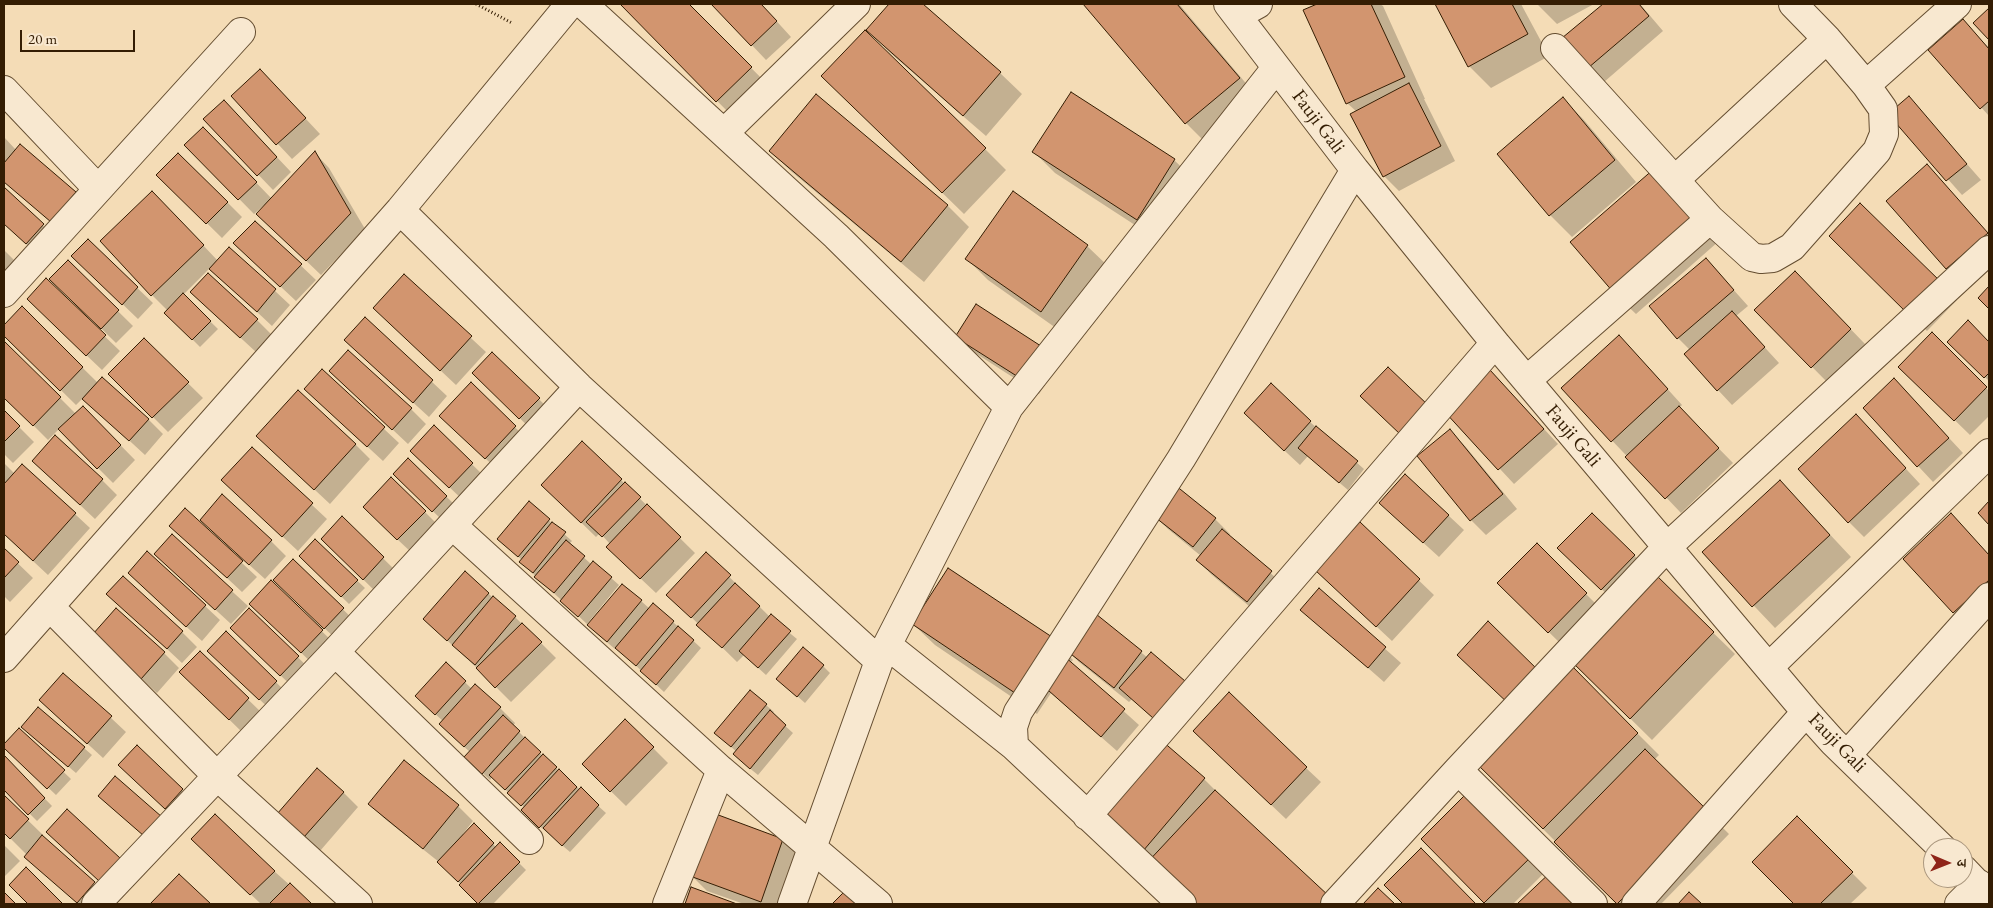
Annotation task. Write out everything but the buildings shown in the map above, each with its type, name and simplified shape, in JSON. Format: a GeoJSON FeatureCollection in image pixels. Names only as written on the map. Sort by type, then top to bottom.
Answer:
{"type":"FeatureCollection","features":[{"type":"Feature","properties":{"kind":"street"},"geometry":{"type":"LineString","coordinates":[[4,658],[400,210],[570,4]]}},
{"type":"Feature","properties":{"kind":"street"},"geometry":{"type":"LineString","coordinates":[[582,4],[836,236],[1009,407]]}},
{"type":"Feature","properties":{"kind":"street"},"geometry":{"type":"LineString","coordinates":[[724,133],[856,4]]}},
{"type":"Feature","properties":{"kind":"street"},"geometry":{"type":"LineString","coordinates":[[1555,48],[1676,179],[1710,220],[1752,257],[1761,259],[1773,258],[1792,247],[1877,151],[1884,134],[1883,109],[1866,84],[1828,39],[1792,4]]}},
{"type":"Feature","properties":{"kind":"street"},"geometry":{"type":"LineString","coordinates":[[1866,84],[1957,4]]}},
{"type":"Feature","properties":{"kind":"street","name":"Fauji Gali"},"geometry":{"type":"LineString","coordinates":[[1242,7],[1276,68],[1354,170],[1495,343],[1806,712],[1932,838]]}},
{"type":"Feature","properties":{"kind":"street"},"geometry":{"type":"LineString","coordinates":[[4,294],[241,32]]}},
{"type":"Feature","properties":{"kind":"street"},"geometry":{"type":"LineString","coordinates":[[1676,179],[1828,39]]}},
{"type":"Feature","properties":{"kind":"street"},"geometry":{"type":"LineString","coordinates":[[792,904],[883,653],[1009,407],[1276,68]]}},
{"type":"Feature","properties":{"kind":"street"},"geometry":{"type":"LineString","coordinates":[[4,90],[98,188]]}},
{"type":"Feature","properties":{"kind":"street"},"geometry":{"type":"LineString","coordinates":[[1014,746],[1013,726],[1018,712],[1181,459],[1354,170]]}},
{"type":"Feature","properties":{"kind":"street"},"geometry":{"type":"LineString","coordinates":[[400,210],[579,387],[883,653],[1014,746],[1086,816],[1182,904]]}},
{"type":"Feature","properties":{"kind":"street"},"geometry":{"type":"LineString","coordinates":[[1526,380],[1710,220]]}},
{"type":"Feature","properties":{"kind":"street"},"geometry":{"type":"LineString","coordinates":[[1335,904],[1667,547],[1989,250]]}},
{"type":"Feature","properties":{"kind":"street"},"geometry":{"type":"LineString","coordinates":[[1086,816],[1495,343]]}},
{"type":"Feature","properties":{"kind":"street"},"geometry":{"type":"LineString","coordinates":[[96,904],[334,652],[579,387]]}},
{"type":"Feature","properties":{"kind":"street"},"geometry":{"type":"LineString","coordinates":[[1769,668],[1989,453]]}},
{"type":"Feature","properties":{"kind":"street"},"geometry":{"type":"LineString","coordinates":[[452,525],[721,770],[878,904]]}},
{"type":"Feature","properties":{"kind":"street"},"geometry":{"type":"LineString","coordinates":[[1847,755],[1989,597]]}},
{"type":"Feature","properties":{"kind":"street"},"geometry":{"type":"LineString","coordinates":[[50,607],[217,776],[358,904]]}},
{"type":"Feature","properties":{"kind":"street"},"geometry":{"type":"LineString","coordinates":[[334,652],[529,840]]}},
{"type":"Feature","properties":{"kind":"street"},"geometry":{"type":"LineString","coordinates":[[1636,904],[1806,712]]}},
{"type":"Feature","properties":{"kind":"street"},"geometry":{"type":"LineString","coordinates":[[667,904],[721,770]]}},
{"type":"Feature","properties":{"kind":"street"},"geometry":{"type":"LineString","coordinates":[[1458,770],[1593,904]]}},
{"type":"Feature","properties":{"kind":"street"},"geometry":{"type":"LineString","coordinates":[[1958,904],[1977,883]]}}]}
